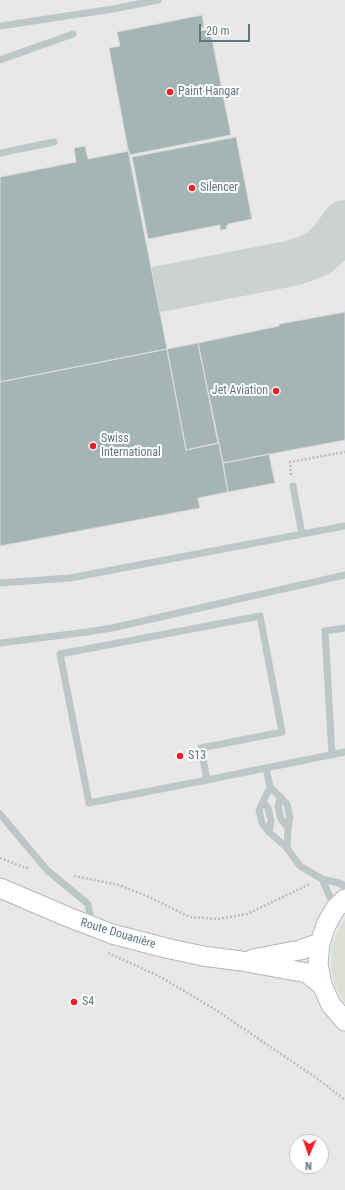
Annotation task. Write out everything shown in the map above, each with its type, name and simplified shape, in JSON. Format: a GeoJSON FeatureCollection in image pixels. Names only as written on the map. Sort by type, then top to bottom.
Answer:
{"type":"FeatureCollection","features":[{"type":"Feature","properties":{"kind":"main road","name":"Route Douanière"},"geometry":{"type":"LineString","coordinates":[[0,888],[112,934],[203,956],[241,961],[306,973],[322,985]]}},
{"type":"Feature","properties":{"kind":"main road"},"geometry":{"type":"LineString","coordinates":[[340,904],[326,925],[320,943],[318,964],[322,985],[331,1005],[345,1022]]}},
{"type":"Feature","properties":{"kind":"main road","name":"Route Douanière"},"geometry":{"type":"LineString","coordinates":[[241,961],[300,950],[320,943]]}},
{"type":"Feature","properties":{"kind":"lane"},"geometry":{"type":"LineString","coordinates":[[0,26],[113,9],[158,0]]}},
{"type":"Feature","properties":{"kind":"lane"},"geometry":{"type":"LineString","coordinates":[[0,60],[73,34]]}},
{"type":"Feature","properties":{"kind":"lane"},"geometry":{"type":"LineString","coordinates":[[0,153],[54,142]]}},
{"type":"Feature","properties":{"kind":"lane"},"geometry":{"type":"LineString","coordinates":[[293,486],[302,534]]}},
{"type":"Feature","properties":{"kind":"lane"},"geometry":{"type":"LineString","coordinates":[[0,583],[70,578],[345,526]]}},
{"type":"Feature","properties":{"kind":"lane"},"geometry":{"type":"LineString","coordinates":[[0,643],[112,628],[345,575]]}},
{"type":"Feature","properties":{"kind":"lane"},"geometry":{"type":"LineString","coordinates":[[207,780],[201,748],[282,732],[260,616],[60,654],[89,803],[207,780],[345,752]]}},
{"type":"Feature","properties":{"kind":"lane"},"geometry":{"type":"LineString","coordinates":[[332,755],[325,631],[345,628]]}},
{"type":"Feature","properties":{"kind":"lane"},"geometry":{"type":"LineString","coordinates":[[266,768],[270,787],[287,804],[290,817],[287,848]]}},
{"type":"Feature","properties":{"kind":"lane"},"geometry":{"type":"LineString","coordinates":[[270,787],[259,810],[262,823],[269,832],[287,848],[300,866],[322,879],[345,886]]}},
{"type":"Feature","properties":{"kind":"lane"},"geometry":{"type":"LineString","coordinates":[[0,814],[47,870],[88,904],[93,927]]}},
{"type":"Feature","properties":{"kind":"lane"},"geometry":{"type":"LineString","coordinates":[[322,879],[340,904]]}},
{"type":"Feature","properties":{"kind":"path"},"geometry":{"type":"LineString","coordinates":[[293,486],[290,462],[345,452]]}},
{"type":"Feature","properties":{"kind":"path"},"geometry":{"type":"LineString","coordinates":[[149,898],[190,917],[218,919],[247,914],[322,879]]}},
{"type":"Feature","properties":{"kind":"path"},"geometry":{"type":"LineString","coordinates":[[106,952],[159,976],[219,1012],[315,1077],[345,1100]]}},
{"type":"Feature","properties":{"kind":"shaded area"},"geometry":{"type":"Polygon","coordinates":[[[0,0],[345,0],[345,1190],[0,1190],[0,0]]]}},
{"type":"Feature","properties":{"kind":"shaded area"},"geometry":{"type":"Polygon","coordinates":[[[345,919],[345,1003],[334,982],[331,965],[332,947],[337,932],[345,919]]]}},
{"type":"Feature","properties":{"kind":"building","name":"Paint Hangar"},"geometry":{"type":"Polygon","coordinates":[[[202,15],[204,27],[200,28],[200,31],[210,29],[231,135],[129,155],[109,48],[120,46],[117,32],[202,15]]]}},
{"type":"Feature","properties":{"kind":"building","name":"Silencer"},"geometry":{"type":"Polygon","coordinates":[[[236,137],[252,219],[228,224],[228,226],[226,226],[227,229],[220,230],[220,225],[148,239],[132,157],[236,137]]]}},
{"type":"Feature","properties":{"kind":"building"},"geometry":{"type":"Polygon","coordinates":[[[85,146],[88,159],[129,151],[167,349],[0,382],[0,177],[76,162],[74,148],[85,146]]]}},
{"type":"Feature","properties":{"kind":"building","name":"Jet Aviation"},"geometry":{"type":"Polygon","coordinates":[[[345,312],[345,440],[223,463],[198,343],[279,326],[279,324],[345,312]]]}},
{"type":"Feature","properties":{"kind":"building"},"geometry":{"type":"Polygon","coordinates":[[[198,343],[218,443],[186,450],[167,349],[198,343]]]}},
{"type":"Feature","properties":{"kind":"building","name":"Swiss International"},"geometry":{"type":"Polygon","coordinates":[[[167,349],[186,450],[219,443],[228,492],[198,498],[200,508],[0,546],[0,382],[167,349]]]}},
{"type":"Feature","properties":{"kind":"building"},"geometry":{"type":"Polygon","coordinates":[[[269,454],[275,483],[228,492],[223,463],[269,454]]]}},
{"type":"Feature","properties":{"kind":"taxiway"},"geometry":{"type":"LineString","coordinates":[[0,320],[293,263],[320,252],[331,242],[345,223]]}},
{"type":"Feature","properties":{"kind":"place","name":"Paint Hangar"},"geometry":{"type":"Point","coordinates":[170,92]}},
{"type":"Feature","properties":{"kind":"place","name":"Silencer"},"geometry":{"type":"Point","coordinates":[192,188]}},
{"type":"Feature","properties":{"kind":"place","name":"Jet Aviation"},"geometry":{"type":"Point","coordinates":[276,391]}},
{"type":"Feature","properties":{"kind":"place","name":"Swiss International"},"geometry":{"type":"Point","coordinates":[93,446]}},
{"type":"Feature","properties":{"kind":"place","name":"S13"},"geometry":{"type":"Point","coordinates":[180,756]}},
{"type":"Feature","properties":{"kind":"place","name":"S4"},"geometry":{"type":"Point","coordinates":[74,1002]}}]}
